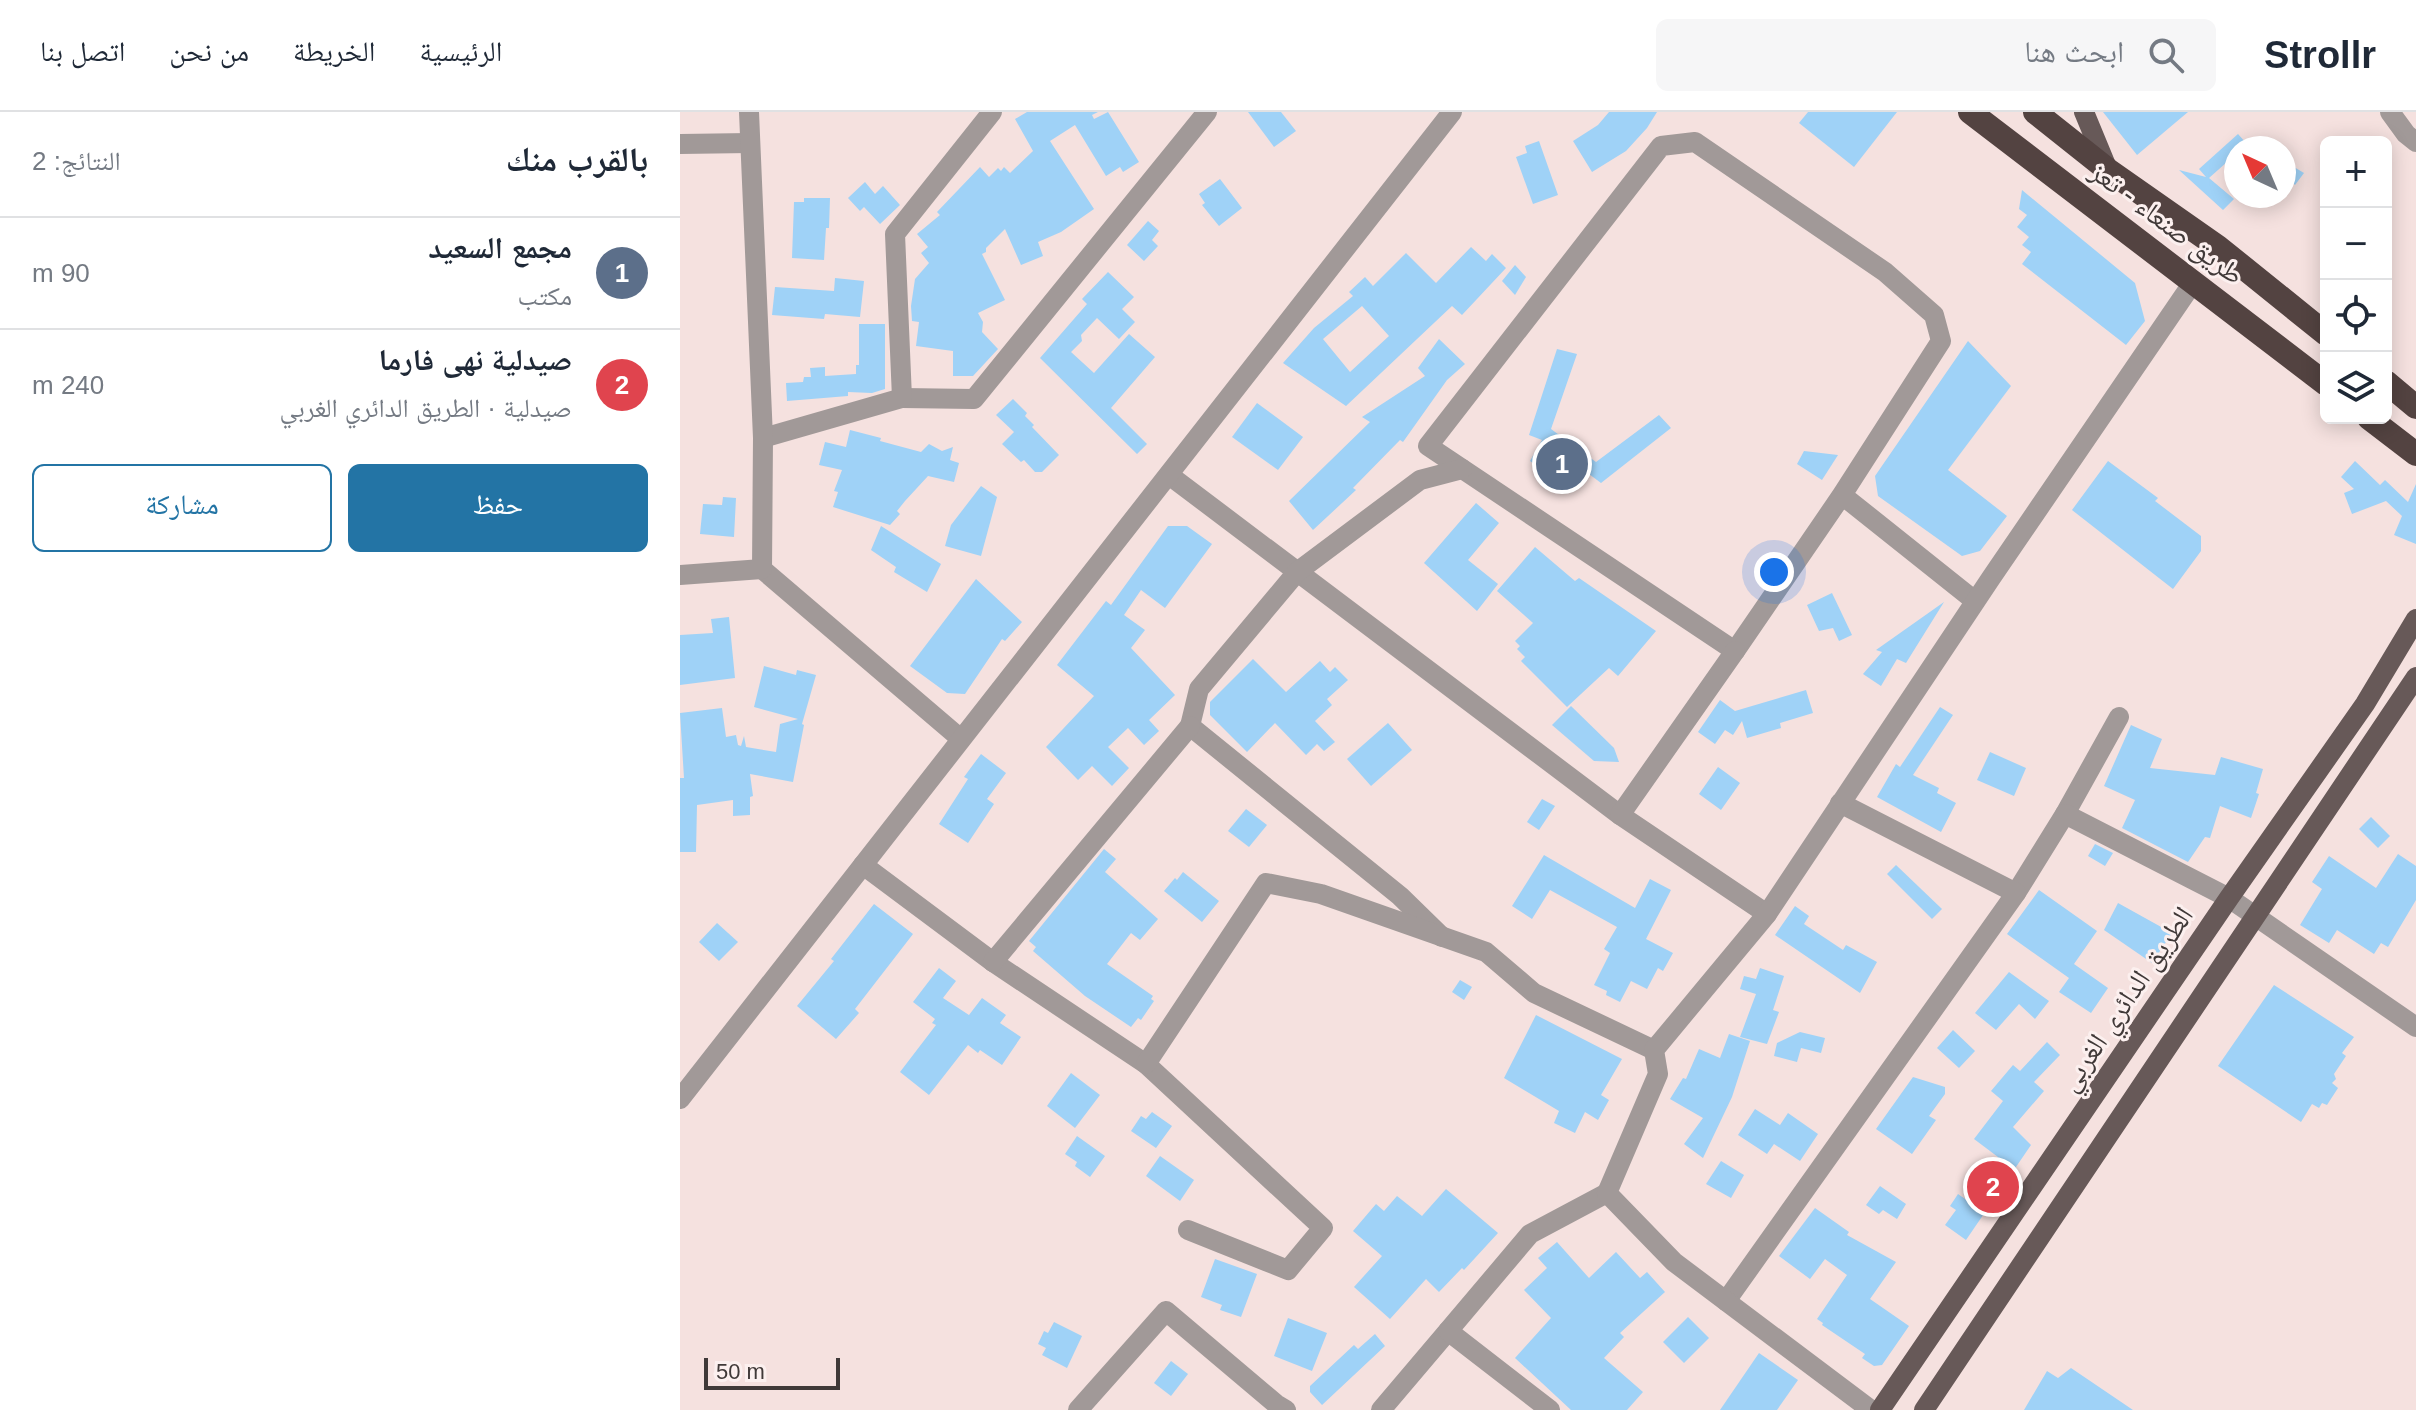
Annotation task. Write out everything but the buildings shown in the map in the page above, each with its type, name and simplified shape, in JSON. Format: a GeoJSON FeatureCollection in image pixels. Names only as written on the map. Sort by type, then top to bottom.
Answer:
{"type":"FeatureCollection","features":[{"type":"Feature","properties":{"kind":"highway","name":"طريق صنعاء - تعز"},"geometry":{"type":"LineString","coordinates":[[1970,112],[2320,379]]}},
{"type":"Feature","properties":{"kind":"highway","name":"طريق صنعاء - تعز"},"geometry":{"type":"LineString","coordinates":[[2035,112],[2108,170],[2218,247],[2320,329]]}},
{"type":"Feature","properties":{"kind":"highway"},"geometry":{"type":"LineString","coordinates":[[2392,387],[2416,407]]}},
{"type":"Feature","properties":{"kind":"highway"},"geometry":{"type":"LineString","coordinates":[[2377,424],[2416,454]]}},
{"type":"Feature","properties":{"kind":"main road"},"geometry":{"type":"LineString","coordinates":[[2084,112],[2108,170]]}},
{"type":"Feature","properties":{"kind":"main road","name":"الطريق الدائري الغربي"},"geometry":{"type":"LineString","coordinates":[[1880,1410],[2365,704],[2416,619]]}},
{"type":"Feature","properties":{"kind":"main road"},"geometry":{"type":"LineString","coordinates":[[1924,1410],[2416,677]]}},
{"type":"Feature","properties":{"kind":"street"},"geometry":{"type":"LineString","coordinates":[[749,112],[763,438],[762,569]]}},
{"type":"Feature","properties":{"kind":"street"},"geometry":{"type":"LineString","coordinates":[[902,398],[895,234],[992,112]]}},
{"type":"Feature","properties":{"kind":"street"},"geometry":{"type":"LineString","coordinates":[[763,438],[902,398],[974,399],[1207,112]]}},
{"type":"Feature","properties":{"kind":"street"},"geometry":{"type":"LineString","coordinates":[[680,1099],[1452,112]]}},
{"type":"Feature","properties":{"kind":"street"},"geometry":{"type":"LineString","coordinates":[[2390,112],[2416,142]]}},
{"type":"Feature","properties":{"kind":"street"},"geometry":{"type":"LineString","coordinates":[[1620,815],[1735,651],[1842,495],[1941,341],[1934,315],[1885,272],[1695,142],[1661,146],[1428,446],[1735,651]]}},
{"type":"Feature","properties":{"kind":"street"},"geometry":{"type":"LineString","coordinates":[[680,144],[750,143]]}},
{"type":"Feature","properties":{"kind":"street"},"geometry":{"type":"LineString","coordinates":[[1381,1410],[1530,1234],[1607,1193],[1658,1074],[1654,1050],[1767,914],[1975,601],[2194,281]]}},
{"type":"Feature","properties":{"kind":"street"},"geometry":{"type":"LineString","coordinates":[[993,962],[1190,726],[1199,689],[1297,572],[1420,480],[1462,469]]}},
{"type":"Feature","properties":{"kind":"street"},"geometry":{"type":"LineString","coordinates":[[1169,475],[1620,815],[1767,914]]}},
{"type":"Feature","properties":{"kind":"street"},"geometry":{"type":"LineString","coordinates":[[1842,495],[1975,601]]}},
{"type":"Feature","properties":{"kind":"street"},"geometry":{"type":"LineString","coordinates":[[680,575],[762,569],[961,739]]}},
{"type":"Feature","properties":{"kind":"street"},"geometry":{"type":"LineString","coordinates":[[1726,1301],[2016,893],[2119,717]]}},
{"type":"Feature","properties":{"kind":"street"},"geometry":{"type":"LineString","coordinates":[[1190,726],[1400,896],[1442,937]]}},
{"type":"Feature","properties":{"kind":"street"},"geometry":{"type":"LineString","coordinates":[[1840,803],[2016,893]]}},
{"type":"Feature","properties":{"kind":"street"},"geometry":{"type":"LineString","coordinates":[[2065,814],[2229,898],[2416,1027]]}},
{"type":"Feature","properties":{"kind":"street"},"geometry":{"type":"LineString","coordinates":[[863,865],[993,962],[1146,1064],[1323,1228],[1288,1270],[1188,1230]]}},
{"type":"Feature","properties":{"kind":"street"},"geometry":{"type":"LineString","coordinates":[[1146,1064],[1266,883],[1321,894],[1486,952],[1534,993],[1654,1050]]}},
{"type":"Feature","properties":{"kind":"street"},"geometry":{"type":"LineString","coordinates":[[1607,1193],[1674,1262],[1871,1410]]}},
{"type":"Feature","properties":{"kind":"street"},"geometry":{"type":"LineString","coordinates":[[1078,1410],[1166,1311],[1286,1410]]}},
{"type":"Feature","properties":{"kind":"street"},"geometry":{"type":"LineString","coordinates":[[1448,1331],[1550,1410]]}},
{"type":"Feature","properties":{"kind":"place","name":"مجمع السعيد"},"geometry":{"type":"Point","coordinates":[1562,464]}},
{"type":"Feature","properties":{"kind":"place","name":"صيدلية نهى فارما"},"geometry":{"type":"Point","coordinates":[1993,1187]}}]}
